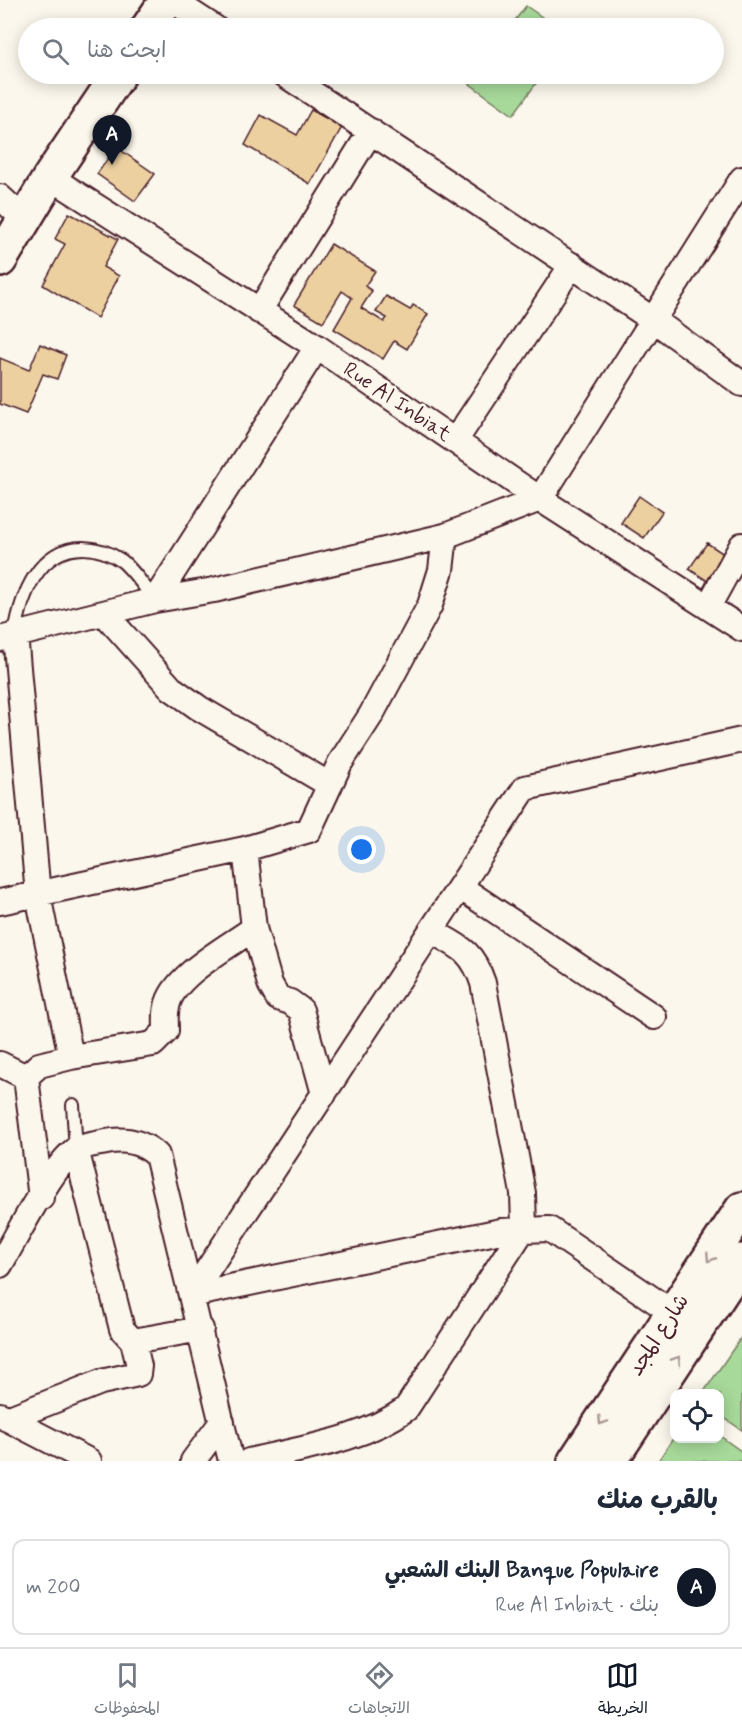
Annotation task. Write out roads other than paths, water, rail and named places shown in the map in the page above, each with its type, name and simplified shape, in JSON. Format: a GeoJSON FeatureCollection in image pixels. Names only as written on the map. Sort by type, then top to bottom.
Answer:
{"type":"FeatureCollection","features":[{"type":"Feature","properties":{"kind":"main road"},"geometry":{"type":"LineString","coordinates":[[155,18],[167,0]]}},
{"type":"Feature","properties":{"kind":"main road"},"geometry":{"type":"LineString","coordinates":[[0,260],[50,177],[111,84]]}},
{"type":"Feature","properties":{"kind":"main road","name":"شارع المجد"},"geometry":{"type":"LineString","coordinates":[[575,1461],[742,1209]]}},
{"type":"Feature","properties":{"kind":"main road","name":"شارع المجد"},"geometry":{"type":"LineString","coordinates":[[610,1461],[742,1261]]}},
{"type":"Feature","properties":{"kind":"street"},"geometry":{"type":"LineString","coordinates":[[172,0],[200,18]]}},
{"type":"Feature","properties":{"kind":"street"},"geometry":{"type":"LineString","coordinates":[[299,84],[655,321],[742,384]]}},
{"type":"Feature","properties":{"kind":"street"},"geometry":{"type":"LineString","coordinates":[[260,311],[371,131]]}},
{"type":"Feature","properties":{"kind":"street","name":"Rue Al Inbiat"},"geometry":{"type":"LineString","coordinates":[[50,177],[316,347],[540,499],[742,629]]}},
{"type":"Feature","properties":{"kind":"street"},"geometry":{"type":"LineString","coordinates":[[71,1057],[38,895],[7,636],[155,600],[214,590],[445,536],[540,499],[655,321],[742,179]]}},
{"type":"Feature","properties":{"kind":"street"},"geometry":{"type":"LineString","coordinates":[[0,196],[26,220]]}},
{"type":"Feature","properties":{"kind":"street"},"geometry":{"type":"LineString","coordinates":[[455,441],[572,265]]}},
{"type":"Feature","properties":{"kind":"street"},"geometry":{"type":"LineString","coordinates":[[155,600],[316,347]]}},
{"type":"Feature","properties":{"kind":"street"},"geometry":{"type":"LineString","coordinates":[[0,902],[245,849],[309,830],[339,763],[371,715],[430,606],[441,570],[445,536]]}},
{"type":"Feature","properties":{"kind":"street"},"geometry":{"type":"LineString","coordinates":[[708,607],[742,545]]}},
{"type":"Feature","properties":{"kind":"street"},"geometry":{"type":"LineString","coordinates":[[104,613],[171,688],[199,708],[330,785]]}},
{"type":"Feature","properties":{"kind":"street"},"geometry":{"type":"LineString","coordinates":[[191,1295],[525,788],[742,740]]}},
{"type":"Feature","properties":{"kind":"street"},"geometry":{"type":"LineString","coordinates":[[245,849],[254,928],[270,984],[278,998],[290,1002],[301,1011],[324,1094]]}},
{"type":"Feature","properties":{"kind":"street"},"geometry":{"type":"LineString","coordinates":[[460,887],[654,1017]]}},
{"type":"Feature","properties":{"kind":"street"},"geometry":{"type":"LineString","coordinates":[[26,1077],[39,1065],[71,1057],[153,1044],[166,1031],[167,1005],[178,986],[202,964],[254,928]]}},
{"type":"Feature","properties":{"kind":"street"},"geometry":{"type":"LineString","coordinates":[[249,1461],[338,1440],[387,1422],[406,1408],[524,1228],[523,1193],[476,962],[467,951],[431,932]]}},
{"type":"Feature","properties":{"kind":"street"},"geometry":{"type":"LineString","coordinates":[[0,1064],[26,1077]]}},
{"type":"Feature","properties":{"kind":"street"},"geometry":{"type":"LineString","coordinates":[[26,1077],[41,1198]]}},
{"type":"Feature","properties":{"kind":"street"},"geometry":{"type":"LineString","coordinates":[[0,1265],[57,1169],[76,1149],[115,1140],[131,1141],[147,1146],[157,1155],[201,1329],[231,1461]]}},
{"type":"Feature","properties":{"kind":"street"},"geometry":{"type":"LineString","coordinates":[[3,1417],[101,1382],[138,1374],[139,1366],[132,1341],[122,1329],[76,1149]]}},
{"type":"Feature","properties":{"kind":"street"},"geometry":{"type":"LineString","coordinates":[[191,1295],[524,1228],[549,1229],[563,1236],[673,1313]]}},
{"type":"Feature","properties":{"kind":"street"},"geometry":{"type":"LineString","coordinates":[[132,1341],[201,1329]]}},
{"type":"Feature","properties":{"kind":"street"},"geometry":{"type":"LineString","coordinates":[[3,1417],[74,1458]]}},
{"type":"Feature","properties":{"kind":"street"},"geometry":{"type":"LineString","coordinates":[[193,1461],[222,1422]]}},
{"type":"Feature","properties":{"kind":"lane"},"geometry":{"type":"LineString","coordinates":[[7,636],[34,576],[49,559],[70,548],[97,548],[122,562],[155,600]]}},
{"type":"Feature","properties":{"kind":"lane"},"geometry":{"type":"LineString","coordinates":[[73,1105],[76,1149]]}},
{"type":"Feature","properties":{"kind":"place","name":"Banque Populaire البنك الشعبي"},"geometry":{"type":"Point","coordinates":[112,165]}}]}
